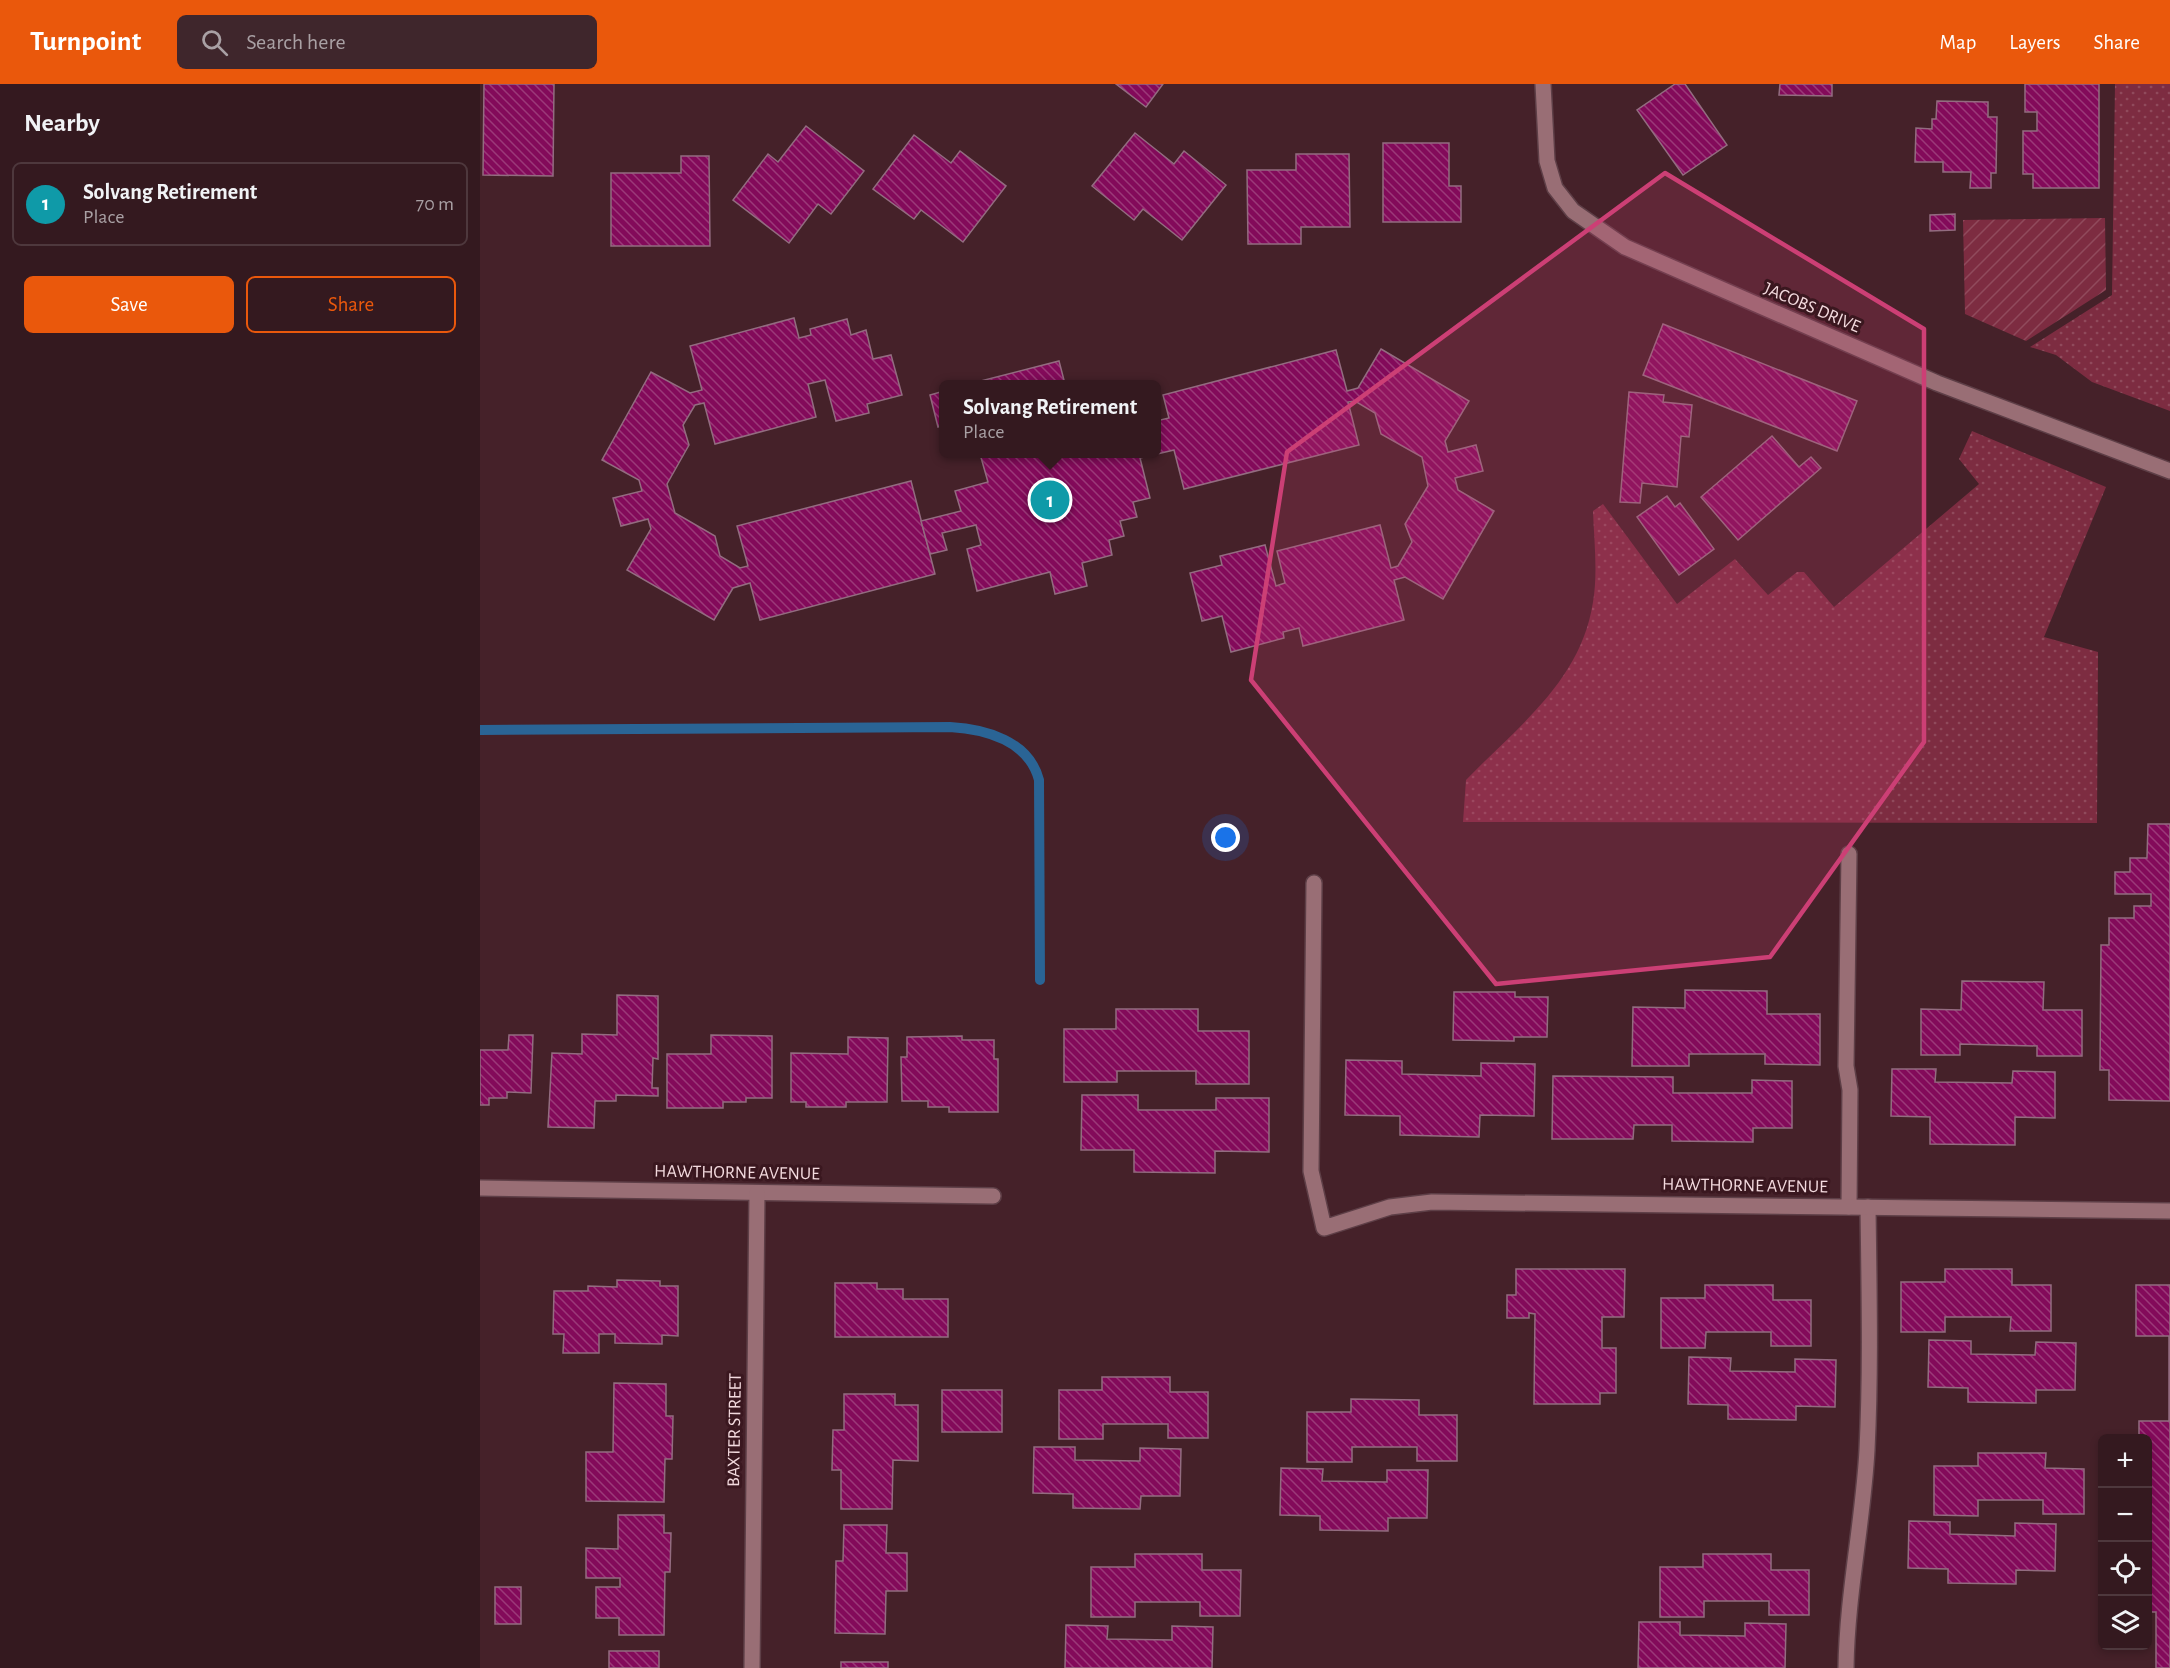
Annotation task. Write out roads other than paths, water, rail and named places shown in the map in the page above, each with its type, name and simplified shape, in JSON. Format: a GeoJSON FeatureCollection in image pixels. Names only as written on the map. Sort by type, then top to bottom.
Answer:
{"type":"FeatureCollection","features":[{"type":"Feature","properties":{"kind":"street","name":"JACOBS DRIVE"},"geometry":{"type":"LineString","coordinates":[[1543,84],[1546,161],[1555,188],[1573,211],[1625,248],[1936,383],[2170,471]]}},
{"type":"Feature","properties":{"kind":"street"},"geometry":{"type":"LineString","coordinates":[[1849,854],[1846,1066],[1850,1090],[1849,1207]]}},
{"type":"Feature","properties":{"kind":"street","name":"HAWTHORNE AVENUE"},"geometry":{"type":"LineString","coordinates":[[1314,883],[1311,1171],[1324,1228],[1390,1207],[1432,1202],[2170,1211]]}},
{"type":"Feature","properties":{"kind":"street","name":"HAWTHORNE AVENUE"},"geometry":{"type":"LineString","coordinates":[[480,1188],[993,1196]]}},
{"type":"Feature","properties":{"kind":"street","name":"BAXTER STREET"},"geometry":{"type":"LineString","coordinates":[[752,1668],[757,1193]]}},
{"type":"Feature","properties":{"kind":"street"},"geometry":{"type":"LineString","coordinates":[[1846,1668],[1848,1603],[1863,1508],[1867,1448],[1868,1207]]}},
{"type":"Feature","properties":{"kind":"waterway"},"geometry":{"type":"LineString","coordinates":[[480,730],[950,727],[991,734],[1016,747],[1026,756],[1039,780],[1040,980]]}},
{"type":"Feature","properties":{"kind":"place","name":"Solvang Retirement"},"geometry":{"type":"Point","coordinates":[1050,500]}}]}
